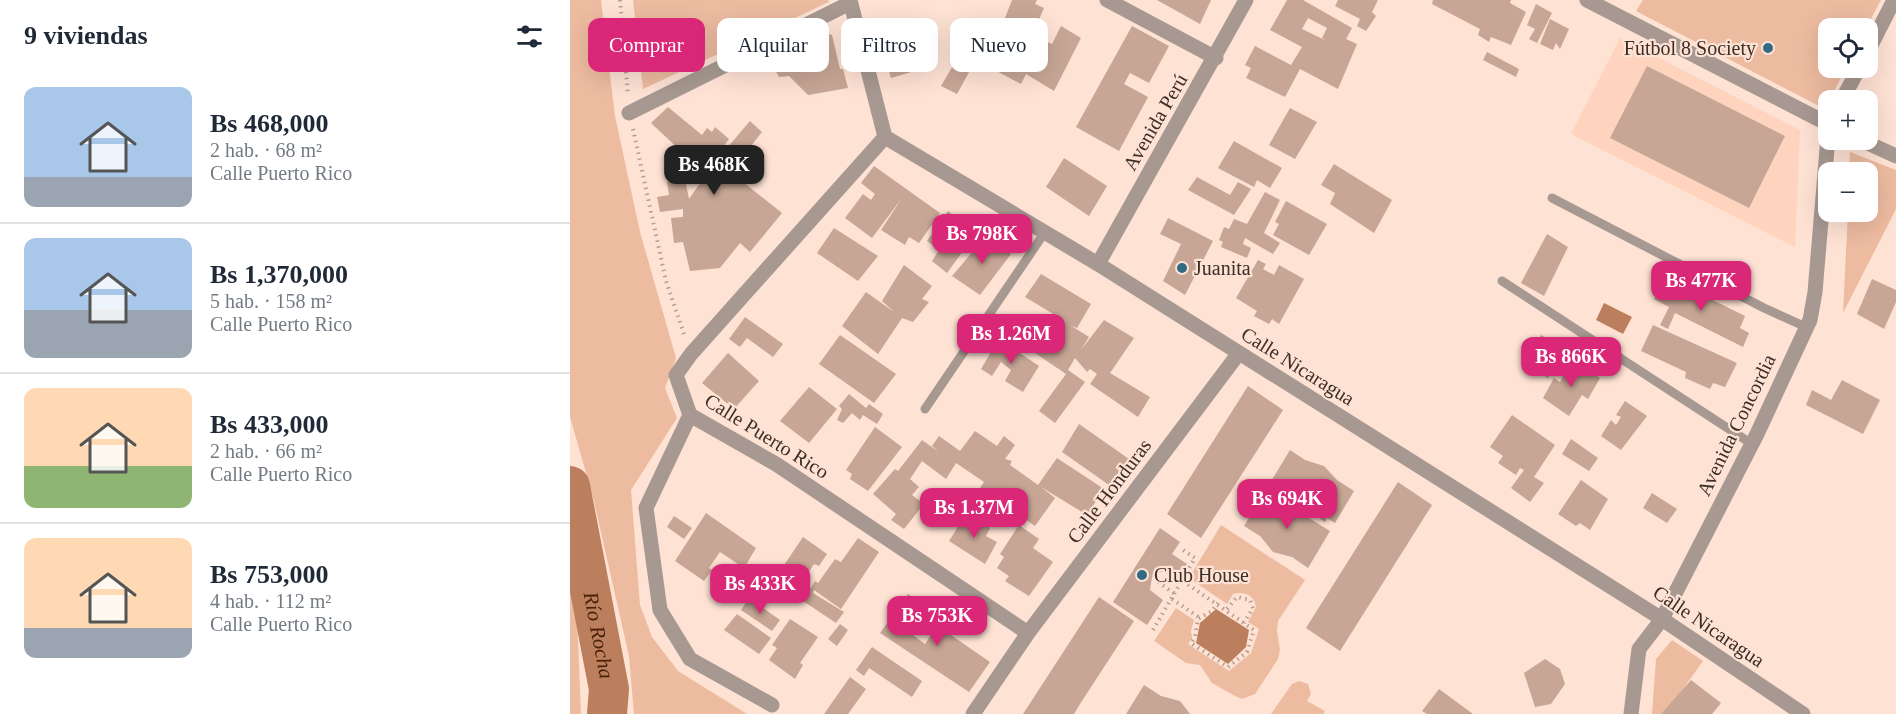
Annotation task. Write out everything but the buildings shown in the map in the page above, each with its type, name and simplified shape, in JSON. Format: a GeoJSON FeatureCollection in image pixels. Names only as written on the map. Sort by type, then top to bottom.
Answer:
{"type":"FeatureCollection","features":[{"type":"Feature","properties":{"kind":"street"},"geometry":{"type":"LineString","coordinates":[[1107,0],[1216,58]]}},
{"type":"Feature","properties":{"kind":"street","name":"Avenida Perú"},"geometry":{"type":"LineString","coordinates":[[1098,264],[1216,58],[1246,0]]}},
{"type":"Feature","properties":{"kind":"street"},"geometry":{"type":"LineString","coordinates":[[1587,0],[1818,119]]}},
{"type":"Feature","properties":{"kind":"street"},"geometry":{"type":"LineString","coordinates":[[1878,31],[1894,0]]}},
{"type":"Feature","properties":{"kind":"street"},"geometry":{"type":"LineString","coordinates":[[629,113],[850,2],[885,137]]}},
{"type":"Feature","properties":{"kind":"street","name":"Calle Nicaragua"},"geometry":{"type":"LineString","coordinates":[[885,137],[1098,264],[1239,353],[1402,461],[1662,619],[1803,714]]}},
{"type":"Feature","properties":{"kind":"street","name":"Calle Puerto Rico"},"geometry":{"type":"LineString","coordinates":[[885,137],[691,354],[676,375],[690,415],[776,464],[1028,633]]}},
{"type":"Feature","properties":{"kind":"street"},"geometry":{"type":"LineString","coordinates":[[1878,148],[1896,156]]}},
{"type":"Feature","properties":{"kind":"street","name":"Avenida Concordia"},"geometry":{"type":"LineString","coordinates":[[1631,714],[1639,649],[1662,619],[1752,444],[1806,327],[1815,292],[1827,150]]}},
{"type":"Feature","properties":{"kind":"street","name":"Calle Honduras"},"geometry":{"type":"LineString","coordinates":[[973,714],[1028,633],[1239,353]]}},
{"type":"Feature","properties":{"kind":"street"},"geometry":{"type":"LineString","coordinates":[[690,415],[646,508],[660,610],[690,659],[772,705]]}},
{"type":"Feature","properties":{"kind":"lane"},"geometry":{"type":"LineString","coordinates":[[1552,198],[1764,308],[1806,327]]}},
{"type":"Feature","properties":{"kind":"lane"},"geometry":{"type":"LineString","coordinates":[[925,410],[1045,232]]}},
{"type":"Feature","properties":{"kind":"lane"},"geometry":{"type":"LineString","coordinates":[[1502,280],[1752,444]]}},
{"type":"Feature","properties":{"kind":"path"},"geometry":{"type":"LineString","coordinates":[[620,0],[629,113],[666,281],[691,354]]}},
{"type":"Feature","properties":{"kind":"path"},"geometry":{"type":"LineString","coordinates":[[1153,630],[1184,581],[1195,558],[1183,550]]}},
{"type":"Feature","properties":{"kind":"path"},"geometry":{"type":"LineString","coordinates":[[1184,581],[1218,603],[1227,609],[1254,630],[1250,646],[1244,656],[1228,667],[1191,643],[1200,618],[1218,603]]}},
{"type":"Feature","properties":{"kind":"path"},"geometry":{"type":"LineString","coordinates":[[1158,582],[1175,594]]}},
{"type":"Feature","properties":{"kind":"path"},"geometry":{"type":"LineString","coordinates":[[1227,609],[1238,597],[1250,600],[1252,608],[1244,623]]}},
{"type":"Feature","properties":{"kind":"path"},"geometry":{"type":"LineString","coordinates":[[1172,599],[1200,618]]}},
{"type":"Feature","properties":{"kind":"shaded area"},"geometry":{"type":"Polygon","coordinates":[[[570,0],[601,0],[603,18],[588,18],[588,72],[610,72],[615,116],[640,232],[676,358],[665,388],[677,418],[631,490],[640,605],[652,637],[678,671],[747,714],[634,714],[629,656],[593,497],[570,417],[570,0]]]}},
{"type":"Feature","properties":{"kind":"shaded area"},"geometry":{"type":"Polygon","coordinates":[[[633,0],[828,0],[829,2],[795,18],[717,18],[717,54],[705,60],[705,18],[635,18],[633,0]]]}},
{"type":"Feature","properties":{"kind":"shaded area","name":"Fútbol 8 Society"},"geometry":{"type":"Polygon","coordinates":[[[1643,0],[1881,0],[1871,18],[1818,18],[1818,78],[1841,78],[1835,90],[1818,90],[1818,105],[1636,11],[1643,0]]]}},
{"type":"Feature","properties":{"kind":"shaded area"},"geometry":{"type":"Polygon","coordinates":[[[1620,38],[1800,130],[1795,247],[1571,134],[1620,38]]]}},
{"type":"Feature","properties":{"kind":"shaded area"},"geometry":{"type":"Polygon","coordinates":[[[641,72],[679,72],[643,89],[641,72]]]}},
{"type":"Feature","properties":{"kind":"shaded area"},"geometry":{"type":"Polygon","coordinates":[[[1850,152],[1876,162],[1850,162],[1850,152]]]}},
{"type":"Feature","properties":{"kind":"shaded area"},"geometry":{"type":"Polygon","coordinates":[[[1878,163],[1896,170],[1896,209],[1843,313],[1848,222],[1878,222],[1878,163]]]}},
{"type":"Feature","properties":{"kind":"shaded area"},"geometry":{"type":"Polygon","coordinates":[[[1604,303],[1632,317],[1623,334],[1596,320],[1604,303]]]}},
{"type":"Feature","properties":{"kind":"shaded area"},"geometry":{"type":"Polygon","coordinates":[[[1221,525],[1305,580],[1278,621],[1280,650],[1278,659],[1255,694],[1242,699],[1212,683],[1200,665],[1186,663],[1154,641],[1176,608],[1194,620],[1192,638],[1188,644],[1229,671],[1251,653],[1259,629],[1248,622],[1256,607],[1253,599],[1248,595],[1237,593],[1233,594],[1227,604],[1189,578],[1221,525]]]}},
{"type":"Feature","properties":{"kind":"shaded area"},"geometry":{"type":"Polygon","coordinates":[[[570,577],[577,615],[581,714],[570,714],[570,577]]]}},
{"type":"Feature","properties":{"kind":"shaded area"},"geometry":{"type":"Polygon","coordinates":[[[1216,609],[1249,630],[1246,647],[1228,664],[1196,643],[1200,623],[1216,609]]]}},
{"type":"Feature","properties":{"kind":"shaded area"},"geometry":{"type":"Polygon","coordinates":[[[1672,640],[1703,661],[1665,714],[1652,714],[1656,659],[1672,640]]]}},
{"type":"Feature","properties":{"kind":"shaded area"},"geometry":{"type":"Polygon","coordinates":[[[1299,681],[1308,684],[1311,694],[1307,701],[1325,711],[1323,714],[1271,714],[1292,684],[1299,681]]]}},
{"type":"Feature","properties":{"kind":"waterway","name":"Río Rocha"},"geometry":{"type":"LineString","coordinates":[[570,486],[609,689],[607,714]]}},
{"type":"Feature","properties":{"kind":"place","name":"Fútbol 8 Society"},"geometry":{"type":"Point","coordinates":[1768,48]}},
{"type":"Feature","properties":{"kind":"place","name":"Juanita"},"geometry":{"type":"Point","coordinates":[1182,268]}},
{"type":"Feature","properties":{"kind":"place","name":"Club House"},"geometry":{"type":"Point","coordinates":[1142,575]}}]}
